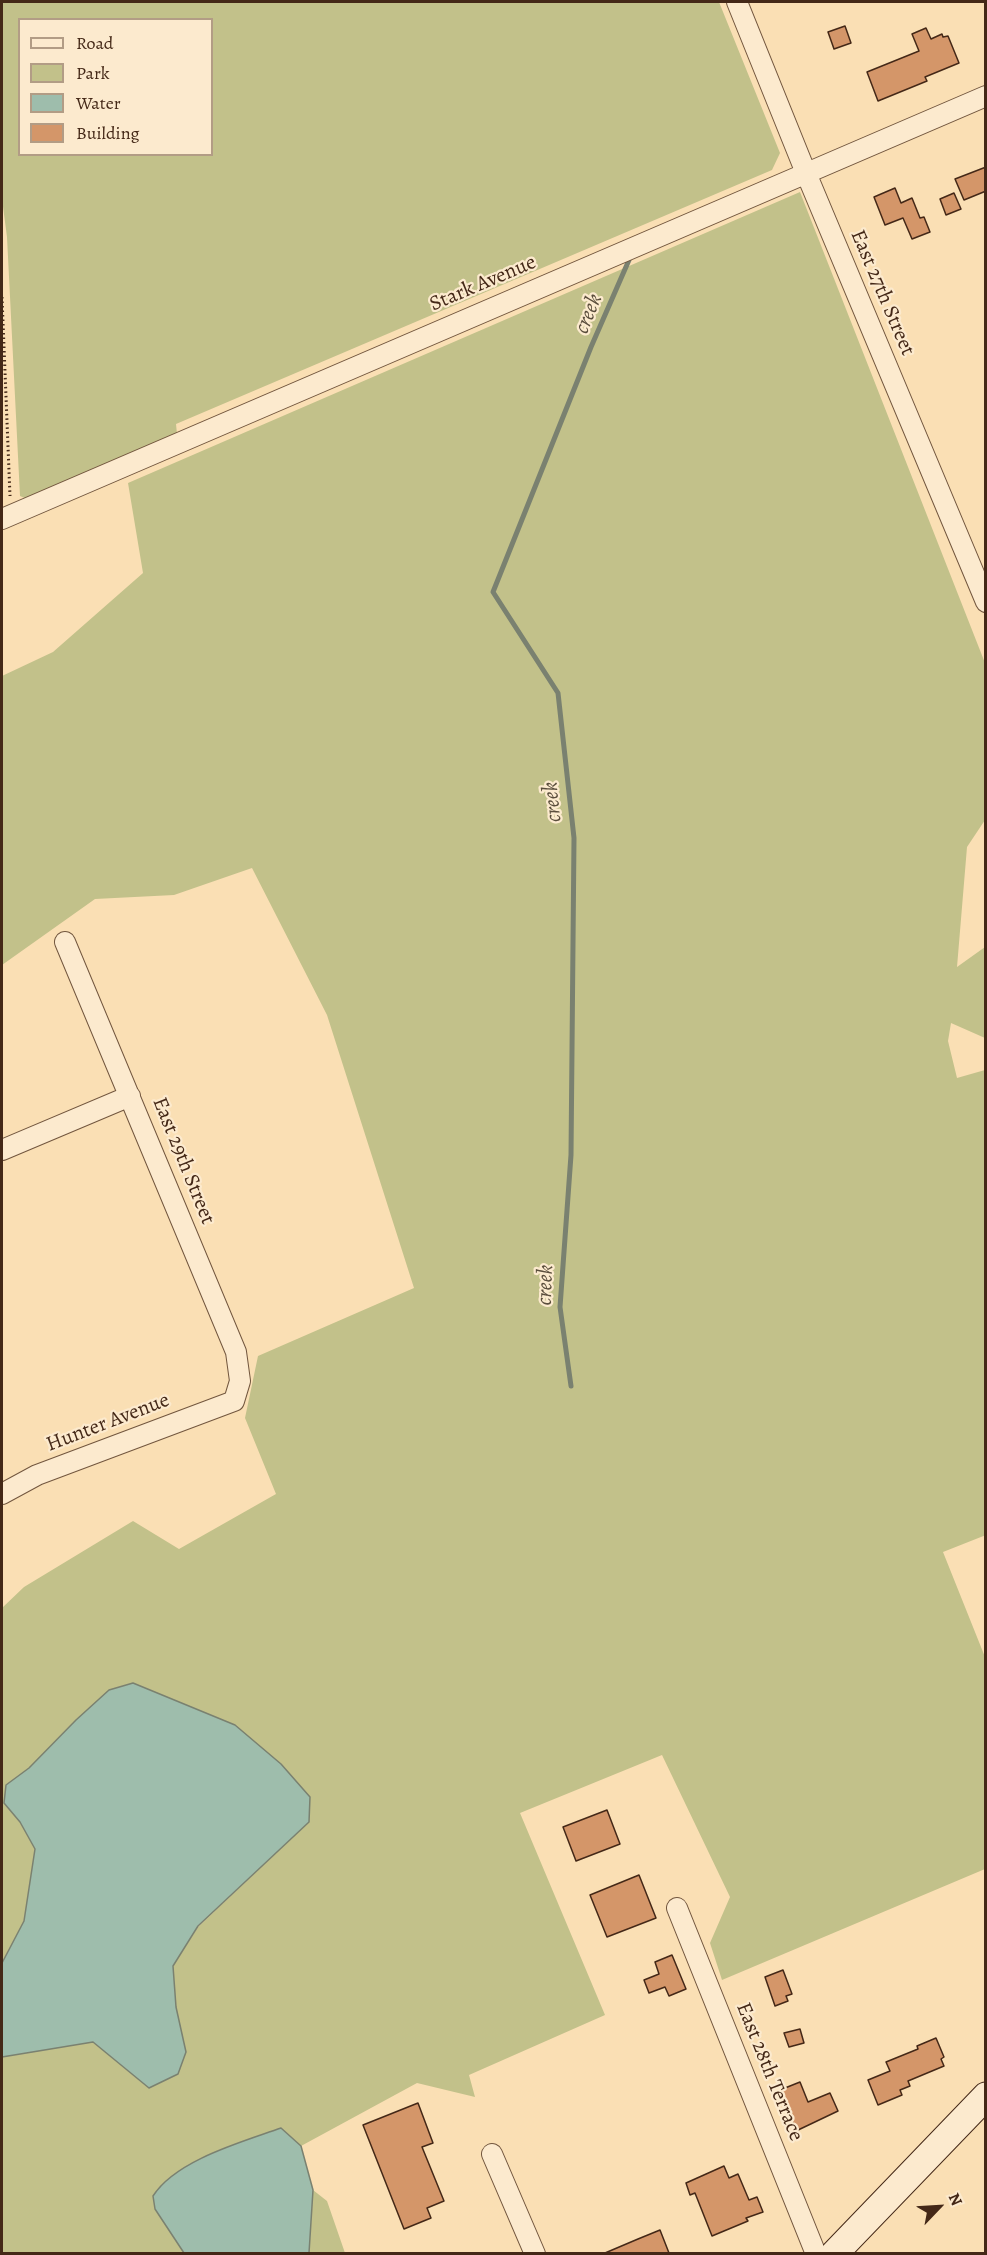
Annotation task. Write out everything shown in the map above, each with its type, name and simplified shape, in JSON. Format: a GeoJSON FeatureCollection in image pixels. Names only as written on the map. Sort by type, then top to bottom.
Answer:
{"type":"FeatureCollection","features":[{"type":"Feature","properties":{"kind":"main road"},"geometry":{"type":"LineString","coordinates":[[834,2253],[986,2096]]}},
{"type":"Feature","properties":{"kind":"street","name":"East 27th Street"},"geometry":{"type":"LineString","coordinates":[[738,2],[806,173],[986,602]]}},
{"type":"Feature","properties":{"kind":"street","name":"Stark Avenue"},"geometry":{"type":"LineString","coordinates":[[6,517],[986,96]]}},
{"type":"Feature","properties":{"kind":"street","name":"East 29th Street"},"geometry":{"type":"LineString","coordinates":[[65,942],[236,1352],[240,1381],[234,1401]]}},
{"type":"Feature","properties":{"kind":"street"},"geometry":{"type":"LineString","coordinates":[[2,1150],[130,1096]]}},
{"type":"Feature","properties":{"kind":"street","name":"Hunter Avenue"},"geometry":{"type":"LineString","coordinates":[[2,1494],[37,1475],[234,1401]]}},
{"type":"Feature","properties":{"kind":"street","name":"East 28th Terrace"},"geometry":{"type":"LineString","coordinates":[[677,1908],[816,2253]]}},
{"type":"Feature","properties":{"kind":"street"},"geometry":{"type":"LineString","coordinates":[[492,2154],[535,2253]]}},
{"type":"Feature","properties":{"kind":"path"},"geometry":{"type":"LineString","coordinates":[[2,297],[6,517]]}},
{"type":"Feature","properties":{"kind":"green space"},"geometry":{"type":"Polygon","coordinates":[[[2,2],[719,2],[780,153],[772,170],[176,424],[177,434],[27,499],[20,496],[7,237],[2,199],[2,2]]]}},
{"type":"Feature","properties":{"kind":"green space"},"geometry":{"type":"Polygon","coordinates":[[[800,192],[985,663],[985,820],[967,847],[957,967],[985,947],[985,1038],[951,1023],[948,1041],[957,1078],[985,1070],[986,1535],[943,1552],[985,1657],[985,1869],[722,1980],[710,1943],[730,1897],[662,1755],[520,1813],[605,2015],[469,2075],[475,2097],[417,2083],[301,2146],[281,2128],[229,2146],[193,2162],[164,2183],[153,2196],[155,2209],[184,2253],[2,2253],[2,2057],[93,2042],[149,2088],[176,2007],[173,1966],[198,1927],[309,1822],[76,1720],[29,1768],[6,1786],[4,1803],[20,1822],[35,1849],[24,1921],[2,1963],[2,1608],[24,1587],[133,1521],[179,1549],[276,1494],[245,1418],[258,1356],[414,1288],[327,1015],[252,868],[174,895],[95,899],[2,965],[2,676],[53,652],[143,573],[128,483],[800,192]]]}},
{"type":"Feature","properties":{"kind":"green space"},"geometry":{"type":"Polygon","coordinates":[[[313,2190],[327,2201],[345,2253],[309,2254],[313,2190]]]}},
{"type":"Feature","properties":{"kind":"water"},"geometry":{"type":"Polygon","coordinates":[[[133,1683],[235,1725],[281,1764],[310,1797],[309,1822],[198,1926],[173,1966],[176,2007],[186,2052],[178,2074],[149,2088],[93,2042],[2,2057],[2,1963],[24,1921],[35,1849],[20,1822],[4,1803],[6,1785],[29,1768],[109,1690],[133,1683]]]}},
{"type":"Feature","properties":{"kind":"water"},"geometry":{"type":"Polygon","coordinates":[[[281,2128],[301,2146],[313,2190],[309,2253],[184,2253],[155,2209],[153,2196],[164,2183],[193,2162],[229,2146],[281,2128]]]}},
{"type":"Feature","properties":{"kind":"building"},"geometry":{"type":"Polygon","coordinates":[[[845,26],[851,43],[834,49],[828,32],[845,26]]]}},
{"type":"Feature","properties":{"kind":"building"},"geometry":{"type":"Polygon","coordinates":[[[926,28],[931,39],[942,34],[943,37],[948,36],[959,63],[925,77],[927,81],[878,101],[867,72],[919,51],[912,34],[926,28]]]}},
{"type":"Feature","properties":{"kind":"building"},"geometry":{"type":"Polygon","coordinates":[[[986,167],[986,191],[964,200],[955,179],[986,167]]]}},
{"type":"Feature","properties":{"kind":"building"},"geometry":{"type":"Polygon","coordinates":[[[895,188],[901,203],[912,198],[920,218],[924,217],[930,232],[912,239],[903,218],[885,225],[874,197],[895,188]]]}},
{"type":"Feature","properties":{"kind":"building"},"geometry":{"type":"Polygon","coordinates":[[[954,193],[961,209],[946,215],[940,199],[954,193]]]}},
{"type":"Feature","properties":{"kind":"building"},"geometry":{"type":"Polygon","coordinates":[[[607,1810],[620,1844],[576,1861],[563,1827],[607,1810]]]}},
{"type":"Feature","properties":{"kind":"building"},"geometry":{"type":"Polygon","coordinates":[[[639,1875],[656,1918],[607,1937],[590,1895],[639,1875]]]}},
{"type":"Feature","properties":{"kind":"building"},"geometry":{"type":"Polygon","coordinates":[[[672,1955],[686,1989],[669,1996],[665,1987],[649,1993],[644,1980],[659,1974],[655,1962],[672,1955]]]}},
{"type":"Feature","properties":{"kind":"building"},"geometry":{"type":"Polygon","coordinates":[[[783,1970],[792,1994],[786,1996],[788,2001],[775,2006],[765,1977],[783,1970]]]}},
{"type":"Feature","properties":{"kind":"building"},"geometry":{"type":"Polygon","coordinates":[[[800,2029],[804,2043],[789,2047],[784,2033],[800,2029]]]}},
{"type":"Feature","properties":{"kind":"building"},"geometry":{"type":"Polygon","coordinates":[[[936,2038],[944,2057],[941,2059],[944,2066],[908,2081],[910,2086],[900,2090],[902,2095],[878,2105],[868,2080],[890,2071],[886,2062],[918,2049],[917,2046],[936,2038]]]}},
{"type":"Feature","properties":{"kind":"building"},"geometry":{"type":"Polygon","coordinates":[[[800,2082],[808,2102],[830,2093],[838,2111],[796,2131],[780,2090],[800,2082]]]}},
{"type":"Feature","properties":{"kind":"building"},"geometry":{"type":"Polygon","coordinates":[[[418,2103],[433,2143],[422,2147],[444,2201],[427,2208],[431,2218],[404,2229],[363,2125],[418,2103]]]}},
{"type":"Feature","properties":{"kind":"building"},"geometry":{"type":"Polygon","coordinates":[[[724,2166],[729,2178],[738,2174],[749,2200],[757,2197],[763,2212],[746,2218],[748,2221],[712,2236],[695,2193],[690,2195],[686,2183],[724,2166]]]}},
{"type":"Feature","properties":{"kind":"building"},"geometry":{"type":"Polygon","coordinates":[[[660,2230],[669,2253],[605,2253],[638,2239],[660,2230]]]}},
{"type":"Feature","properties":{"kind":"waterway","name":"creek"},"geometry":{"type":"LineString","coordinates":[[571,1386],[560,1307],[571,1155],[574,838],[558,693],[493,592],[591,347],[629,260]]}}]}
